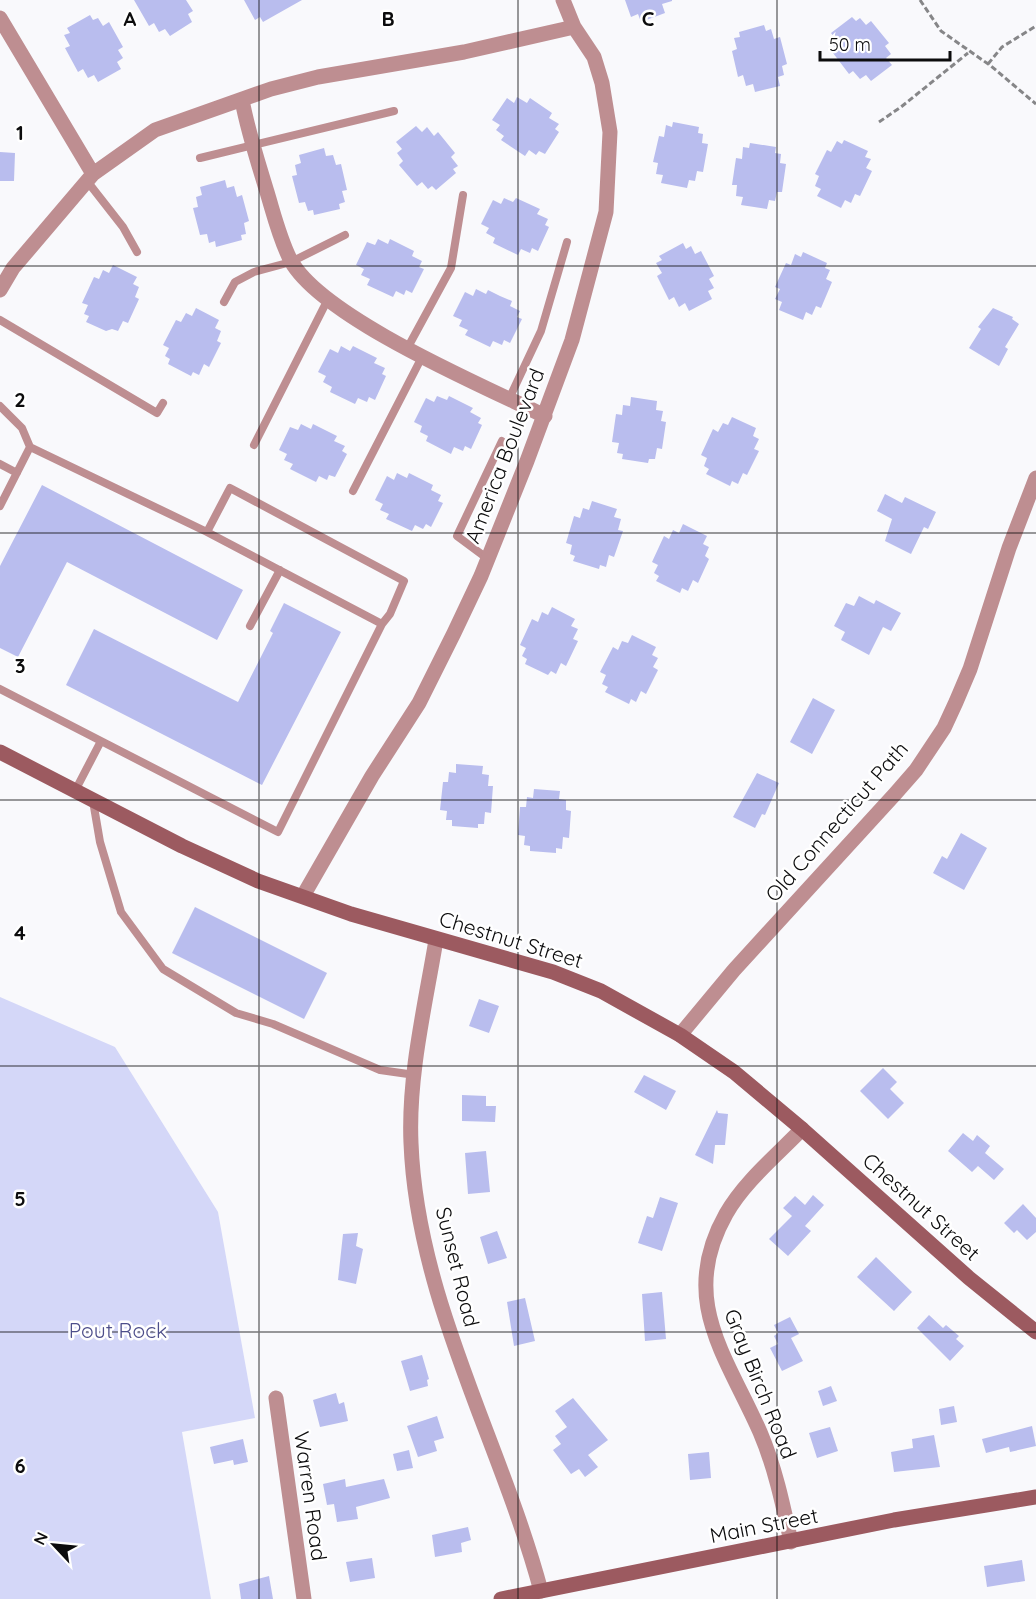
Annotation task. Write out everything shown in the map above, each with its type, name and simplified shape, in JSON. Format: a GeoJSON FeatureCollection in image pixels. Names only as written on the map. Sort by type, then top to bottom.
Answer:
{"type":"FeatureCollection","features":[{"type":"Feature","properties":{"kind":"main road","name":"Chestnut Street"},"geometry":{"type":"LineString","coordinates":[[0,752],[93,801],[258,881],[351,914],[553,972],[601,991],[680,1035],[734,1072],[802,1129],[969,1278],[1036,1332]]}},
{"type":"Feature","properties":{"kind":"main road","name":"Main Street"},"geometry":{"type":"LineString","coordinates":[[501,1599],[894,1520],[1036,1497]]}},
{"type":"Feature","properties":{"kind":"street","name":"America Boulevard"},"geometry":{"type":"LineString","coordinates":[[303,896],[372,776],[419,703],[488,559],[545,416],[572,340],[606,212],[610,132],[602,83],[594,57],[574,27],[563,0]]}},
{"type":"Feature","properties":{"kind":"street"},"geometry":{"type":"LineString","coordinates":[[0,18],[90,177]]}},
{"type":"Feature","properties":{"kind":"street"},"geometry":{"type":"LineString","coordinates":[[0,290],[13,268],[90,177],[155,130],[271,89],[318,77],[464,52],[574,27]]}},
{"type":"Feature","properties":{"kind":"street"},"geometry":{"type":"LineString","coordinates":[[242,100],[277,226],[291,262],[308,281],[347,314],[545,416]]}},
{"type":"Feature","properties":{"kind":"street","name":"Old Connecticut Path"},"geometry":{"type":"LineString","coordinates":[[680,1035],[734,970],[916,770],[944,728],[970,669],[1009,548],[1036,478]]}},
{"type":"Feature","properties":{"kind":"street","name":"Sunset Road"},"geometry":{"type":"LineString","coordinates":[[436,940],[415,1075],[411,1143],[428,1250],[459,1358],[526,1536],[541,1591]]}},
{"type":"Feature","properties":{"kind":"street","name":"Gray Birch Road"},"geometry":{"type":"LineString","coordinates":[[791,1542],[779,1489],[760,1434],[709,1321],[705,1277],[715,1236],[726,1212],[740,1193],[802,1129]]}},
{"type":"Feature","properties":{"kind":"street","name":"Warren Road"},"geometry":{"type":"LineString","coordinates":[[276,1398],[304,1599]]}},
{"type":"Feature","properties":{"kind":"lane"},"geometry":{"type":"LineString","coordinates":[[200,158],[253,143],[394,111]]}},
{"type":"Feature","properties":{"kind":"lane"},"geometry":{"type":"LineString","coordinates":[[90,177],[123,227],[136,252]]}},
{"type":"Feature","properties":{"kind":"lane"},"geometry":{"type":"LineString","coordinates":[[408,347],[452,268],[464,195]]}},
{"type":"Feature","properties":{"kind":"lane"},"geometry":{"type":"LineString","coordinates":[[224,302],[235,282],[254,273],[291,262],[345,235]]}},
{"type":"Feature","properties":{"kind":"lane"},"geometry":{"type":"LineString","coordinates":[[509,399],[541,331],[567,242]]}},
{"type":"Feature","properties":{"kind":"lane"},"geometry":{"type":"LineString","coordinates":[[254,444],[328,299]]}},
{"type":"Feature","properties":{"kind":"lane"},"geometry":{"type":"LineString","coordinates":[[0,320],[157,413],[163,403]]}},
{"type":"Feature","properties":{"kind":"lane"},"geometry":{"type":"LineString","coordinates":[[352,491],[423,355]]}},
{"type":"Feature","properties":{"kind":"lane"},"geometry":{"type":"LineString","coordinates":[[0,406],[22,428],[30,447],[207,532],[382,624]]}},
{"type":"Feature","properties":{"kind":"lane"},"geometry":{"type":"LineString","coordinates":[[488,559],[457,536],[502,441]]}},
{"type":"Feature","properties":{"kind":"lane"},"geometry":{"type":"LineString","coordinates":[[0,506],[30,447]]}},
{"type":"Feature","properties":{"kind":"lane"},"geometry":{"type":"LineString","coordinates":[[0,464],[17,473]]}},
{"type":"Feature","properties":{"kind":"lane"},"geometry":{"type":"LineString","coordinates":[[0,689],[278,832],[382,624],[390,614],[404,581],[230,488],[207,532]]}},
{"type":"Feature","properties":{"kind":"lane"},"geometry":{"type":"LineString","coordinates":[[250,626],[280,570]]}},
{"type":"Feature","properties":{"kind":"lane"},"geometry":{"type":"LineString","coordinates":[[75,791],[101,741]]}},
{"type":"Feature","properties":{"kind":"lane"},"geometry":{"type":"LineString","coordinates":[[93,801],[100,842],[121,912],[163,969],[236,1013],[273,1024],[380,1070],[415,1075]]}},
{"type":"Feature","properties":{"kind":"path"},"geometry":{"type":"LineString","coordinates":[[920,0],[938,29],[968,53],[988,64],[1036,104]]}},
{"type":"Feature","properties":{"kind":"path"},"geometry":{"type":"LineString","coordinates":[[988,64],[1002,47],[1036,26]]}},
{"type":"Feature","properties":{"kind":"path"},"geometry":{"type":"LineString","coordinates":[[879,122],[968,53]]}},
{"type":"Feature","properties":{"kind":"green space","name":"Pout Rock"},"geometry":{"type":"Polygon","coordinates":[[[0,997],[115,1047],[218,1212],[255,1418],[182,1432],[211,1599],[0,1599],[0,997]]]}},
{"type":"Feature","properties":{"kind":"building"},"geometry":{"type":"Polygon","coordinates":[[[134,0],[186,0],[193,11],[188,14],[192,22],[170,36],[165,29],[159,32],[154,23],[149,26],[134,0]]]}},
{"type":"Feature","properties":{"kind":"building"},"geometry":{"type":"Polygon","coordinates":[[[244,0],[302,0],[263,22],[260,17],[255,20],[244,0]]]}},
{"type":"Feature","properties":{"kind":"building"},"geometry":{"type":"Polygon","coordinates":[[[625,0],[672,1],[662,4],[665,13],[641,22],[638,14],[631,17],[625,0]]]}},
{"type":"Feature","properties":{"kind":"building"},"geometry":{"type":"Polygon","coordinates":[[[90,15],[93,20],[98,18],[103,26],[109,22],[123,47],[118,50],[123,58],[117,62],[121,69],[98,82],[94,75],[88,78],[83,69],[78,72],[65,48],[70,46],[64,35],[70,33],[67,28],[90,15]]]}},
{"type":"Feature","properties":{"kind":"building"},"geometry":{"type":"Polygon","coordinates":[[[852,17],[856,21],[860,18],[866,25],[871,21],[889,43],[885,46],[891,54],[886,58],[892,65],[871,81],[866,75],[860,79],[853,71],[849,74],[833,53],[837,50],[830,41],[834,37],[831,33],[852,17]]]}},
{"type":"Feature","properties":{"kind":"building"},"geometry":{"type":"Polygon","coordinates":[[[764,25],[766,31],[771,29],[774,39],[780,37],[787,64],[782,66],[784,75],[778,77],[780,86],[755,92],[753,84],[746,86],[743,75],[738,77],[732,51],[737,49],[734,38],[740,37],[739,32],[764,25]]]}},
{"type":"Feature","properties":{"kind":"building"},"geometry":{"type":"Polygon","coordinates":[[[517,97],[527,103],[530,98],[552,113],[549,118],[559,124],[555,129],[559,132],[545,154],[539,151],[536,155],[529,150],[525,156],[501,140],[504,136],[496,130],[500,125],[492,120],[507,98],[514,103],[517,97]]]}},
{"type":"Feature","properties":{"kind":"building"},"geometry":{"type":"Polygon","coordinates":[[[673,122],[699,127],[698,133],[703,134],[702,143],[708,144],[703,172],[697,171],[695,181],[689,180],[687,188],[661,183],[663,175],[656,174],[658,163],[653,162],[659,136],[664,137],[666,125],[672,127],[673,122]]]}},
{"type":"Feature","properties":{"kind":"building"},"geometry":{"type":"Polygon","coordinates":[[[416,126],[422,132],[427,127],[434,136],[438,132],[455,153],[451,157],[458,166],[453,169],[456,173],[436,190],[432,186],[428,189],[422,182],[417,186],[399,165],[403,161],[397,153],[402,149],[396,142],[416,126]]]}},
{"type":"Feature","properties":{"kind":"building"},"geometry":{"type":"Polygon","coordinates":[[[844,140],[868,151],[865,157],[871,159],[866,168],[872,171],[860,196],[855,194],[851,203],[845,200],[841,208],[817,196],[821,189],[815,186],[819,176],[815,174],[827,150],[831,152],[837,141],[842,144],[844,140]]]}},
{"type":"Feature","properties":{"kind":"building"},"geometry":{"type":"Polygon","coordinates":[[[750,143],[776,147],[775,153],[781,154],[780,163],[786,164],[782,192],[777,192],[775,201],[769,200],[767,209],[741,205],[743,197],[736,196],[737,185],[732,185],[736,158],[742,159],[743,147],[749,148],[750,143]]]}},
{"type":"Feature","properties":{"kind":"building"},"geometry":{"type":"Polygon","coordinates":[[[324,148],[326,156],[333,155],[336,165],[341,164],[347,190],[342,191],[345,202],[339,204],[340,209],[314,215],[313,210],[308,211],[305,202],[299,203],[292,176],[297,175],[295,165],[301,163],[299,155],[324,148]]]}},
{"type":"Feature","properties":{"kind":"building"},"geometry":{"type":"Polygon","coordinates":[[[0,152],[15,153],[14,181],[0,181],[0,152]]]}},
{"type":"Feature","properties":{"kind":"building"},"geometry":{"type":"Polygon","coordinates":[[[225,180],[227,188],[234,186],[237,197],[242,195],[249,221],[244,223],[246,234],[241,235],[242,240],[216,247],[215,241],[209,243],[207,234],[200,235],[193,208],[198,207],[196,197],[202,195],[200,187],[225,180]]]}},
{"type":"Feature","properties":{"kind":"building"},"geometry":{"type":"Polygon","coordinates":[[[504,198],[513,202],[516,198],[540,209],[537,214],[548,219],[545,225],[549,227],[538,251],[532,248],[530,253],[521,249],[518,255],[493,243],[495,238],[486,233],[489,228],[481,224],[493,200],[501,204],[504,198]]]}},
{"type":"Feature","properties":{"kind":"building"},"geometry":{"type":"Polygon","coordinates":[[[378,239],[388,244],[390,239],[414,251],[412,256],[422,261],[419,267],[424,269],[412,293],[406,290],[404,295],[396,291],[393,297],[367,285],[370,279],[361,275],[364,269],[356,265],[367,242],[375,245],[378,239]]]}},
{"type":"Feature","properties":{"kind":"building"},"geometry":{"type":"Polygon","coordinates":[[[683,243],[686,249],[691,246],[695,254],[701,251],[714,276],[709,279],[714,288],[708,291],[712,299],[689,311],[685,303],[679,307],[674,297],[669,300],[657,276],[662,273],[656,263],[662,260],[659,256],[683,243]]]}},
{"type":"Feature","properties":{"kind":"building"},"geometry":{"type":"Polygon","coordinates":[[[803,252],[827,263],[825,268],[830,270],[826,279],[832,282],[821,308],[816,306],[812,315],[806,312],[803,320],[779,310],[782,302],[775,299],[780,289],[775,287],[786,263],[791,265],[795,254],[801,257],[803,252]]]}},
{"type":"Feature","properties":{"kind":"building"},"geometry":{"type":"Polygon","coordinates":[[[113,265],[137,277],[133,284],[139,287],[135,297],[139,299],[128,323],[123,321],[118,331],[112,329],[106,331],[86,322],[89,316],[84,314],[88,305],[82,303],[94,277],[99,279],[103,270],[109,273],[113,265]]]}},
{"type":"Feature","properties":{"kind":"building"},"geometry":{"type":"Polygon","coordinates":[[[476,289],[486,294],[488,290],[512,301],[510,306],[520,311],[517,317],[522,319],[510,343],[504,340],[502,345],[493,341],[490,347],[465,335],[468,330],[459,326],[462,320],[453,316],[465,292],[473,296],[476,289]]]}},
{"type":"Feature","properties":{"kind":"building"},"geometry":{"type":"Polygon","coordinates":[[[196,308],[219,320],[215,328],[221,331],[217,341],[221,343],[209,367],[204,364],[199,375],[193,372],[191,376],[168,364],[170,359],[165,356],[169,348],[163,345],[176,320],[181,322],[186,313],[192,316],[196,308]]]}},
{"type":"Feature","properties":{"kind":"building"},"geometry":{"type":"Polygon","coordinates":[[[993,308],[1013,317],[1012,319],[1019,324],[1005,347],[1008,349],[999,366],[969,348],[981,329],[978,327],[993,308]]]}},
{"type":"Feature","properties":{"kind":"building"},"geometry":{"type":"Polygon","coordinates":[[[341,346],[350,351],[353,346],[377,358],[374,363],[385,368],[382,374],[386,376],[375,400],[369,397],[367,402],[358,398],[355,404],[330,392],[332,387],[323,382],[326,376],[318,372],[330,349],[338,353],[341,346]]]}},
{"type":"Feature","properties":{"kind":"building"},"geometry":{"type":"Polygon","coordinates":[[[437,396],[447,400],[449,396],[473,408],[470,412],[481,418],[478,423],[482,425],[471,449],[465,446],[463,451],[454,447],[451,454],[426,441],[428,436],[420,432],[422,426],[414,422],[426,398],[434,402],[437,396]]]}},
{"type":"Feature","properties":{"kind":"building"},"geometry":{"type":"Polygon","coordinates":[[[631,397],[657,401],[656,410],[663,411],[661,421],[666,422],[662,449],[657,448],[655,459],[649,459],[648,463],[622,459],[623,454],[617,453],[619,443],[612,442],[616,414],[622,415],[623,405],[630,406],[631,397]]]}},
{"type":"Feature","properties":{"kind":"building"},"geometry":{"type":"Polygon","coordinates":[[[732,417],[756,428],[753,436],[759,439],[754,449],[759,451],[747,475],[743,473],[738,484],[732,481],[730,486],[706,474],[709,469],[704,466],[707,458],[701,455],[713,429],[718,432],[723,423],[728,425],[732,417]]]}},
{"type":"Feature","properties":{"kind":"building"},"geometry":{"type":"Polygon","coordinates":[[[301,424],[311,429],[313,424],[337,436],[334,441],[345,446],[342,451],[347,454],[335,477],[329,475],[327,480],[319,476],[316,482],[290,469],[293,464],[284,460],[287,454],[279,450],[290,427],[298,430],[301,424]]]}},
{"type":"Feature","properties":{"kind":"building"},"geometry":{"type":"Polygon","coordinates":[[[397,473],[407,478],[409,473],[433,485],[431,490],[441,495],[438,501],[443,503],[431,527],[426,524],[423,529],[415,525],[412,531],[386,519],[389,514],[380,510],[383,504],[375,500],[387,476],[394,480],[397,473]]]}},
{"type":"Feature","properties":{"kind":"building"},"geometry":{"type":"Polygon","coordinates":[[[42,485],[243,590],[217,640],[67,562],[18,657],[0,648],[0,566],[42,485]]]}},
{"type":"Feature","properties":{"kind":"building"},"geometry":{"type":"Polygon","coordinates":[[[885,494],[902,503],[905,497],[936,512],[928,529],[924,527],[911,554],[885,541],[892,519],[877,511],[885,494]]]}},
{"type":"Feature","properties":{"kind":"building"},"geometry":{"type":"Polygon","coordinates":[[[592,501],[617,509],[614,517],[621,519],[618,530],[623,531],[614,557],[609,555],[606,567],[600,565],[599,569],[573,561],[575,556],[570,554],[572,545],[566,543],[574,516],[580,518],[583,508],[589,510],[592,501]]]}},
{"type":"Feature","properties":{"kind":"building"},"geometry":{"type":"Polygon","coordinates":[[[683,524],[707,536],[703,544],[709,547],[705,556],[709,559],[698,583],[693,580],[688,591],[682,588],[680,593],[656,581],[659,576],[654,573],[658,565],[652,562],[664,536],[669,539],[673,530],[679,533],[683,524]]]}},
{"type":"Feature","properties":{"kind":"building"},"geometry":{"type":"Polygon","coordinates":[[[859,596],[874,604],[876,600],[901,613],[891,631],[883,627],[869,655],[841,640],[845,632],[834,626],[846,603],[854,606],[859,596]]]}},
{"type":"Feature","properties":{"kind":"building"},"geometry":{"type":"Polygon","coordinates":[[[284,603],[341,632],[262,785],[66,685],[94,629],[238,702],[273,633],[270,631],[284,603]]]}},
{"type":"Feature","properties":{"kind":"building"},"geometry":{"type":"Polygon","coordinates":[[[552,607],[575,619],[571,626],[578,629],[573,639],[578,641],[566,666],[561,663],[556,674],[551,671],[548,675],[525,664],[527,659],[522,656],[526,648],[520,645],[532,619],[538,622],[542,612],[548,615],[552,607]]]}},
{"type":"Feature","properties":{"kind":"building"},"geometry":{"type":"Polygon","coordinates":[[[632,635],[656,647],[652,655],[658,658],[653,667],[658,670],[646,694],[641,691],[636,702],[631,699],[629,704],[605,692],[608,687],[602,684],[606,675],[600,672],[613,647],[618,650],[622,641],[628,643],[632,635]]]}},
{"type":"Feature","properties":{"kind":"building"},"geometry":{"type":"Polygon","coordinates":[[[813,698],[835,710],[812,754],[790,742],[813,698]]]}},
{"type":"Feature","properties":{"kind":"building"},"geometry":{"type":"Polygon","coordinates":[[[456,764],[483,766],[482,774],[489,775],[488,786],[493,786],[491,813],[485,812],[484,824],[478,824],[478,828],[452,826],[452,820],[446,820],[447,811],[440,810],[443,782],[448,782],[449,772],[456,773],[456,764]]]}},
{"type":"Feature","properties":{"kind":"building"},"geometry":{"type":"Polygon","coordinates":[[[757,773],[779,783],[765,815],[762,814],[755,828],[733,817],[757,773]]]}},
{"type":"Feature","properties":{"kind":"building"},"geometry":{"type":"Polygon","coordinates":[[[534,789],[560,791],[559,799],[566,800],[566,810],[571,811],[569,838],[563,837],[562,849],[556,848],[556,853],[530,851],[530,846],[524,845],[525,836],[518,835],[520,807],[526,807],[527,797],[533,798],[534,789]]]}},
{"type":"Feature","properties":{"kind":"building"},"geometry":{"type":"Polygon","coordinates":[[[961,833],[987,848],[964,890],[933,873],[942,856],[947,859],[961,833]]]}},
{"type":"Feature","properties":{"kind":"building"},"geometry":{"type":"Polygon","coordinates":[[[195,907],[327,973],[304,1019],[172,953],[195,907]]]}},
{"type":"Feature","properties":{"kind":"building"},"geometry":{"type":"Polygon","coordinates":[[[479,999],[499,1006],[489,1033],[469,1026],[479,999]]]}},
{"type":"Feature","properties":{"kind":"building"},"geometry":{"type":"Polygon","coordinates":[[[883,1068],[897,1082],[890,1089],[904,1103],[888,1119],[860,1091],[883,1068]]]}},
{"type":"Feature","properties":{"kind":"building"},"geometry":{"type":"Polygon","coordinates":[[[644,1075],[676,1091],[666,1110],[634,1092],[644,1075]]]}},
{"type":"Feature","properties":{"kind":"building"},"geometry":{"type":"Polygon","coordinates":[[[462,1095],[486,1096],[486,1106],[496,1106],[495,1122],[462,1121],[462,1095]]]}},
{"type":"Feature","properties":{"kind":"building"},"geometry":{"type":"Polygon","coordinates":[[[717,1110],[718,1113],[728,1114],[725,1145],[715,1145],[713,1164],[695,1155],[717,1110]]]}},
{"type":"Feature","properties":{"kind":"building"},"geometry":{"type":"Polygon","coordinates":[[[963,1133],[973,1141],[977,1135],[990,1146],[985,1153],[1004,1169],[994,1180],[978,1166],[972,1172],[948,1151],[963,1133]]]}},
{"type":"Feature","properties":{"kind":"building"},"geometry":{"type":"Polygon","coordinates":[[[486,1151],[490,1192],[468,1194],[465,1153],[486,1151]]]}},
{"type":"Feature","properties":{"kind":"building"},"geometry":{"type":"Polygon","coordinates":[[[813,1195],[824,1205],[805,1226],[811,1231],[788,1256],[769,1239],[792,1216],[783,1208],[795,1196],[805,1205],[813,1195]]]}},
{"type":"Feature","properties":{"kind":"building"},"geometry":{"type":"Polygon","coordinates":[[[660,1197],[678,1203],[662,1251],[638,1243],[647,1216],[653,1218],[660,1197]]]}},
{"type":"Feature","properties":{"kind":"building"},"geometry":{"type":"Polygon","coordinates":[[[1023,1204],[1036,1218],[1036,1232],[1027,1240],[1017,1230],[1014,1233],[1004,1223],[1023,1204]]]}},
{"type":"Feature","properties":{"kind":"building"},"geometry":{"type":"Polygon","coordinates":[[[497,1231],[507,1258],[488,1264],[480,1237],[497,1231]]]}},
{"type":"Feature","properties":{"kind":"building"},"geometry":{"type":"Polygon","coordinates":[[[358,1233],[356,1246],[363,1249],[356,1284],[338,1280],[343,1234],[358,1233]]]}},
{"type":"Feature","properties":{"kind":"building"},"geometry":{"type":"Polygon","coordinates":[[[876,1257],[912,1292],[894,1311],[857,1277],[876,1257]]]}},
{"type":"Feature","properties":{"kind":"building"},"geometry":{"type":"Polygon","coordinates":[[[662,1292],[666,1339],[645,1341],[642,1294],[662,1292]]]}},
{"type":"Feature","properties":{"kind":"building"},"geometry":{"type":"Polygon","coordinates":[[[525,1298],[535,1341],[514,1346],[507,1302],[525,1298]]]}},
{"type":"Feature","properties":{"kind":"building"},"geometry":{"type":"Polygon","coordinates":[[[929,1315],[943,1328],[946,1325],[959,1336],[956,1339],[964,1346],[950,1361],[917,1328],[929,1315]]]}},
{"type":"Feature","properties":{"kind":"building"},"geometry":{"type":"Polygon","coordinates":[[[790,1317],[799,1334],[791,1338],[803,1361],[782,1371],[770,1348],[778,1344],[774,1336],[778,1333],[774,1325],[790,1317]]]}},
{"type":"Feature","properties":{"kind":"building"},"geometry":{"type":"Polygon","coordinates":[[[422,1355],[429,1379],[427,1380],[428,1386],[410,1391],[401,1361],[422,1355]]]}},
{"type":"Feature","properties":{"kind":"building"},"geometry":{"type":"Polygon","coordinates":[[[831,1386],[837,1401],[823,1406],[818,1391],[831,1386]]]}},
{"type":"Feature","properties":{"kind":"building"},"geometry":{"type":"Polygon","coordinates":[[[336,1393],[339,1404],[344,1402],[348,1421],[320,1427],[313,1400],[336,1393]]]}},
{"type":"Feature","properties":{"kind":"building"},"geometry":{"type":"Polygon","coordinates":[[[573,1398],[608,1440],[588,1455],[598,1467],[585,1477],[579,1469],[571,1474],[553,1450],[561,1444],[555,1436],[567,1427],[555,1411],[573,1398]]]}},
{"type":"Feature","properties":{"kind":"building"},"geometry":{"type":"Polygon","coordinates":[[[954,1406],[957,1422],[941,1425],[939,1409],[954,1406]]]}},
{"type":"Feature","properties":{"kind":"building"},"geometry":{"type":"Polygon","coordinates":[[[437,1416],[444,1438],[434,1441],[437,1451],[418,1457],[407,1426],[437,1416]]]}},
{"type":"Feature","properties":{"kind":"building"},"geometry":{"type":"Polygon","coordinates":[[[1032,1426],[1036,1446],[1010,1452],[1009,1447],[986,1453],[982,1439],[1032,1426]]]}},
{"type":"Feature","properties":{"kind":"building"},"geometry":{"type":"Polygon","coordinates":[[[830,1427],[838,1451],[817,1458],[809,1433],[830,1427]]]}},
{"type":"Feature","properties":{"kind":"building"},"geometry":{"type":"Polygon","coordinates":[[[934,1435],[940,1467],[894,1472],[891,1452],[913,1448],[912,1439],[934,1435]]]}},
{"type":"Feature","properties":{"kind":"building"},"geometry":{"type":"Polygon","coordinates":[[[243,1439],[248,1462],[234,1465],[233,1460],[214,1464],[210,1447],[243,1439]]]}},
{"type":"Feature","properties":{"kind":"building"},"geometry":{"type":"Polygon","coordinates":[[[409,1450],[413,1468],[397,1471],[393,1454],[409,1450]]]}},
{"type":"Feature","properties":{"kind":"building"},"geometry":{"type":"Polygon","coordinates":[[[709,1452],[711,1478],[690,1480],[688,1454],[709,1452]]]}},
{"type":"Feature","properties":{"kind":"building"},"geometry":{"type":"Polygon","coordinates":[[[345,1479],[346,1487],[384,1479],[390,1498],[356,1507],[358,1519],[337,1522],[334,1504],[327,1505],[323,1484],[345,1479]]]}},
{"type":"Feature","properties":{"kind":"building"},"geometry":{"type":"Polygon","coordinates":[[[468,1527],[471,1540],[461,1543],[462,1552],[435,1557],[432,1535],[468,1527]]]}},
{"type":"Feature","properties":{"kind":"building"},"geometry":{"type":"Polygon","coordinates":[[[372,1558],[375,1578],[350,1582],[346,1562],[372,1558]]]}},
{"type":"Feature","properties":{"kind":"building"},"geometry":{"type":"Polygon","coordinates":[[[1022,1560],[1025,1581],[987,1587],[984,1566],[1022,1560]]]}},
{"type":"Feature","properties":{"kind":"building"},"geometry":{"type":"Polygon","coordinates":[[[269,1576],[273,1599],[241,1599],[239,1584],[269,1576]]]}}]}
